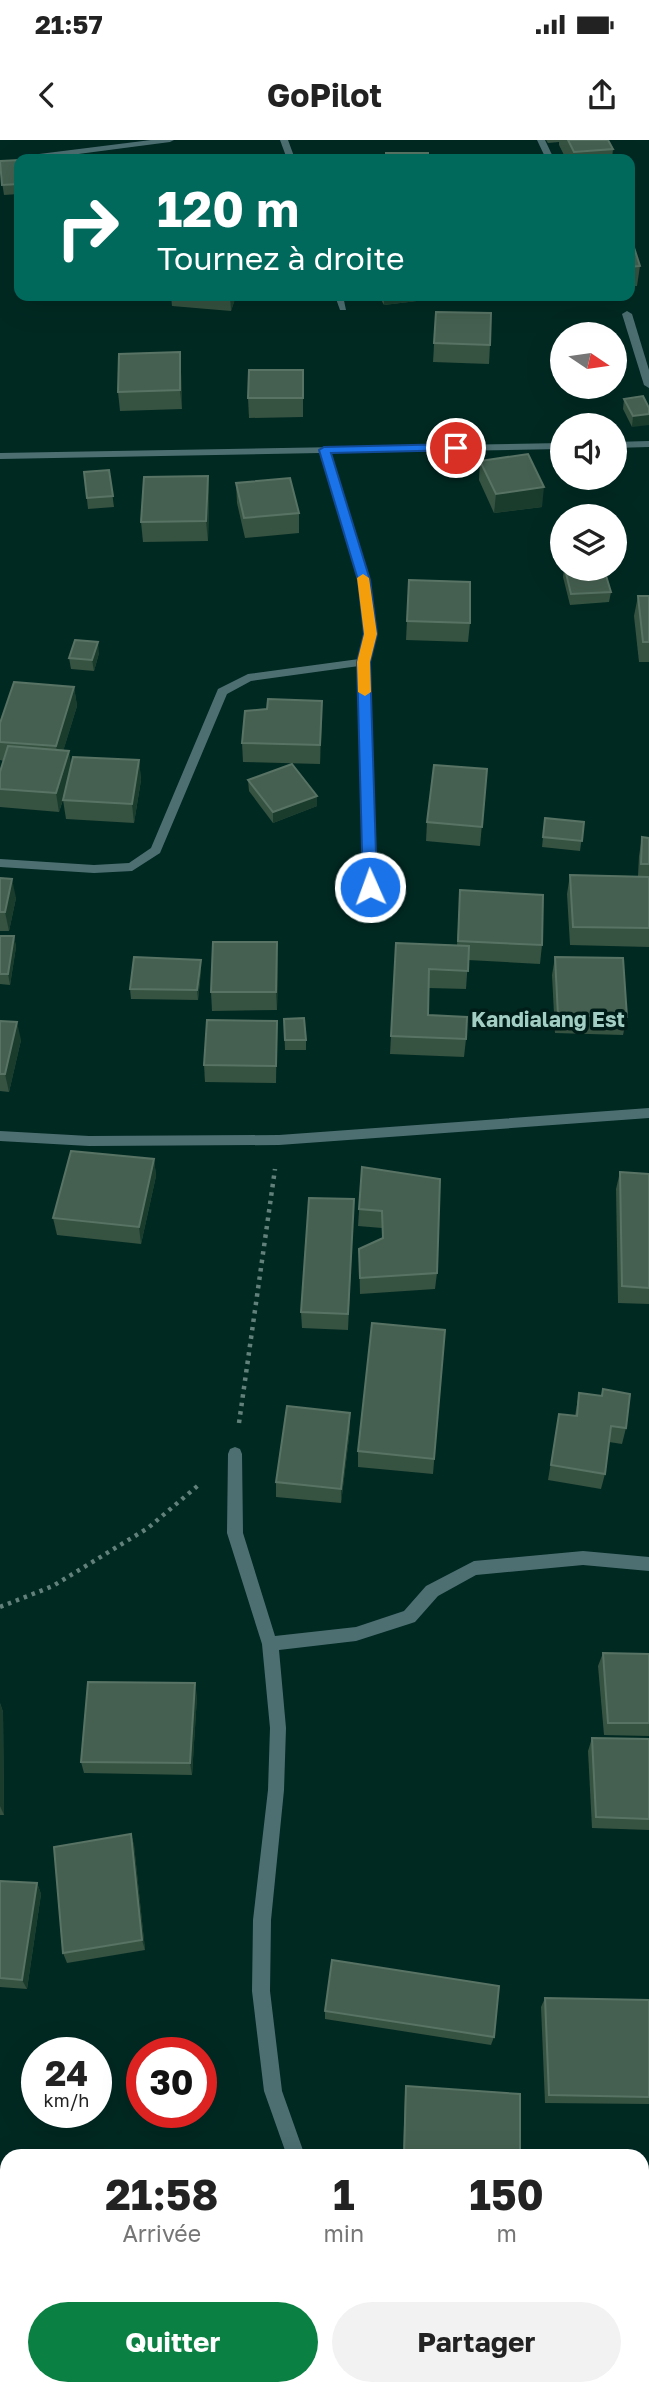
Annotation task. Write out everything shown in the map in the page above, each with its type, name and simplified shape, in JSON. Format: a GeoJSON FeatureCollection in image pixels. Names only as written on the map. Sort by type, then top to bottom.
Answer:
{"type":"FeatureCollection","features":[{"type":"Feature","properties":{"kind":"street"},"geometry":{"type":"LineString","coordinates":[[63,154],[170,140]]}},
{"type":"Feature","properties":{"kind":"street"},"geometry":{"type":"LineString","coordinates":[[341,301],[343,308]]}},
{"type":"Feature","properties":{"kind":"street"},"geometry":{"type":"LineString","coordinates":[[627,314],[649,385]]}},
{"type":"Feature","properties":{"kind":"street"},"geometry":{"type":"LineString","coordinates":[[627,445],[649,444]]}},
{"type":"Feature","properties":{"kind":"street"},"geometry":{"type":"LineString","coordinates":[[0,456],[550,446]]}},
{"type":"Feature","properties":{"kind":"street"},"geometry":{"type":"LineString","coordinates":[[324,450],[364,580],[370,634],[364,662],[370,887]]}},
{"type":"Feature","properties":{"kind":"street"},"geometry":{"type":"LineString","coordinates":[[0,863],[94,869],[132,867],[156,850],[222,692],[248,678],[364,662]]}},
{"type":"Feature","properties":{"kind":"street"},"geometry":{"type":"LineString","coordinates":[[0,1136],[89,1141],[279,1140],[649,1114]]}},
{"type":"Feature","properties":{"kind":"street"},"geometry":{"type":"LineString","coordinates":[[235,1454],[235,1533],[270,1644],[278,1728],[276,1790],[261,1920],[261,1991],[273,2091],[294,2149]]}},
{"type":"Feature","properties":{"kind":"street"},"geometry":{"type":"LineString","coordinates":[[270,1644],[356,1634],[409,1617],[432,1591],[474,1568],[583,1558],[649,1564]]}},
{"type":"Feature","properties":{"kind":"path"},"geometry":{"type":"LineString","coordinates":[[0,1607],[53,1586],[148,1528],[235,1454],[279,1140]]}},
{"type":"Feature","properties":{"kind":"building"},"geometry":{"type":"Polygon","coordinates":[[[568,140],[608,140],[613,149],[574,152],[568,140]]]}},
{"type":"Feature","properties":{"kind":"building"},"geometry":{"type":"Polygon","coordinates":[[[386,153],[428,153],[428,154],[386,153]]]}},
{"type":"Feature","properties":{"kind":"building"},"geometry":{"type":"Polygon","coordinates":[[[14,160],[14,184],[2,185],[0,161],[14,160]]]}},
{"type":"Feature","properties":{"kind":"building"},"geometry":{"type":"Polygon","coordinates":[[[635,250],[640,266],[635,266],[635,250]]]}},
{"type":"Feature","properties":{"kind":"building"},"geometry":{"type":"Polygon","coordinates":[[[436,312],[491,313],[490,345],[434,343],[436,312]]]}},
{"type":"Feature","properties":{"kind":"building"},"geometry":{"type":"Polygon","coordinates":[[[180,352],[180,390],[118,392],[119,354],[180,352]]]}},
{"type":"Feature","properties":{"kind":"building"},"geometry":{"type":"Polygon","coordinates":[[[249,370],[303,370],[303,398],[248,398],[249,370]]]}},
{"type":"Feature","properties":{"kind":"building"},"geometry":{"type":"Polygon","coordinates":[[[643,396],[649,414],[633,416],[624,399],[643,396]]]}},
{"type":"Feature","properties":{"kind":"building"},"geometry":{"type":"Polygon","coordinates":[[[528,454],[544,487],[496,494],[480,461],[528,454]]]}},
{"type":"Feature","properties":{"kind":"building"},"geometry":{"type":"Polygon","coordinates":[[[109,470],[113,496],[87,498],[84,472],[109,470]]]}},
{"type":"Feature","properties":{"kind":"building"},"geometry":{"type":"Polygon","coordinates":[[[208,476],[206,521],[141,522],[144,477],[208,476]]]}},
{"type":"Feature","properties":{"kind":"building"},"geometry":{"type":"Polygon","coordinates":[[[290,478],[299,513],[244,518],[236,483],[290,478]]]}},
{"type":"Feature","properties":{"kind":"building"},"geometry":{"type":"Polygon","coordinates":[[[409,580],[470,582],[470,623],[407,621],[409,580]]]}},
{"type":"Feature","properties":{"kind":"building"},"geometry":{"type":"Polygon","coordinates":[[[568,581],[608,581],[611,592],[571,594],[568,581]]]}},
{"type":"Feature","properties":{"kind":"building"},"geometry":{"type":"Polygon","coordinates":[[[638,596],[649,596],[649,642],[643,642],[638,596]]]}},
{"type":"Feature","properties":{"kind":"building"},"geometry":{"type":"Polygon","coordinates":[[[75,640],[98,642],[92,660],[69,658],[75,640]]]}},
{"type":"Feature","properties":{"kind":"building"},"geometry":{"type":"Polygon","coordinates":[[[14,682],[74,687],[56,746],[0,742],[0,723],[14,682]]]}},
{"type":"Feature","properties":{"kind":"building"},"geometry":{"type":"Polygon","coordinates":[[[268,699],[322,701],[320,745],[242,743],[245,711],[267,709],[268,699]]]}},
{"type":"Feature","properties":{"kind":"building"},"geometry":{"type":"Polygon","coordinates":[[[8,746],[69,751],[56,793],[0,789],[0,772],[8,746]]]}},
{"type":"Feature","properties":{"kind":"building"},"geometry":{"type":"Polygon","coordinates":[[[73,757],[139,760],[132,804],[63,800],[73,757]]]}},
{"type":"Feature","properties":{"kind":"building"},"geometry":{"type":"Polygon","coordinates":[[[292,764],[317,796],[273,812],[248,780],[292,764]]]}},
{"type":"Feature","properties":{"kind":"building"},"geometry":{"type":"Polygon","coordinates":[[[434,765],[487,769],[482,827],[427,822],[434,765]]]}},
{"type":"Feature","properties":{"kind":"building"},"geometry":{"type":"Polygon","coordinates":[[[545,818],[584,822],[582,841],[543,837],[545,818]]]}},
{"type":"Feature","properties":{"kind":"building"},"geometry":{"type":"Polygon","coordinates":[[[642,837],[649,838],[649,864],[641,864],[642,837]]]}},
{"type":"Feature","properties":{"kind":"building"},"geometry":{"type":"Polygon","coordinates":[[[570,875],[649,877],[649,928],[573,927],[570,875]]]}},
{"type":"Feature","properties":{"kind":"building"},"geometry":{"type":"Polygon","coordinates":[[[0,878],[12,879],[5,912],[0,912],[0,878]]]}},
{"type":"Feature","properties":{"kind":"building"},"geometry":{"type":"Polygon","coordinates":[[[460,890],[543,895],[542,945],[458,941],[460,890]]]}},
{"type":"Feature","properties":{"kind":"building"},"geometry":{"type":"Polygon","coordinates":[[[0,936],[14,936],[8,974],[0,974],[0,936]]]}},
{"type":"Feature","properties":{"kind":"building"},"geometry":{"type":"Polygon","coordinates":[[[213,942],[277,942],[276,992],[211,992],[213,942]]]}},
{"type":"Feature","properties":{"kind":"building"},"geometry":{"type":"Polygon","coordinates":[[[396,943],[469,946],[468,971],[429,969],[428,1015],[467,1017],[466,1039],[391,1036],[396,943]]]}},
{"type":"Feature","properties":{"kind":"building"},"geometry":{"type":"Polygon","coordinates":[[[134,957],[201,960],[197,990],[130,989],[134,957]]]}},
{"type":"Feature","properties":{"kind":"building"},"geometry":{"type":"Polygon","coordinates":[[[555,957],[623,958],[627,1017],[558,1015],[555,957]]]}},
{"type":"Feature","properties":{"kind":"building"},"geometry":{"type":"Polygon","coordinates":[[[304,1018],[306,1040],[285,1040],[284,1019],[304,1018]]]}},
{"type":"Feature","properties":{"kind":"building"},"geometry":{"type":"Polygon","coordinates":[[[207,1020],[277,1021],[276,1066],[204,1065],[207,1020]]]}},
{"type":"Feature","properties":{"kind":"building"},"geometry":{"type":"Polygon","coordinates":[[[0,1021],[17,1022],[5,1074],[0,1074],[0,1021]]]}},
{"type":"Feature","properties":{"kind":"building"},"geometry":{"type":"Polygon","coordinates":[[[71,1151],[154,1159],[139,1227],[53,1218],[71,1151]]]}},
{"type":"Feature","properties":{"kind":"building"},"geometry":{"type":"Polygon","coordinates":[[[362,1167],[440,1179],[437,1273],[360,1278],[359,1249],[383,1238],[382,1211],[359,1209],[362,1167]]]}},
{"type":"Feature","properties":{"kind":"building"},"geometry":{"type":"Polygon","coordinates":[[[620,1172],[649,1174],[649,1288],[622,1286],[620,1172]]]}},
{"type":"Feature","properties":{"kind":"building"},"geometry":{"type":"Polygon","coordinates":[[[309,1198],[354,1199],[348,1314],[301,1312],[309,1198]]]}},
{"type":"Feature","properties":{"kind":"building"},"geometry":{"type":"Polygon","coordinates":[[[372,1323],[445,1330],[434,1459],[358,1451],[372,1323]]]}},
{"type":"Feature","properties":{"kind":"building"},"geometry":{"type":"Polygon","coordinates":[[[603,1389],[630,1394],[626,1428],[611,1426],[605,1474],[551,1465],[559,1414],[577,1416],[579,1393],[602,1396],[603,1389]]]}},
{"type":"Feature","properties":{"kind":"building"},"geometry":{"type":"Polygon","coordinates":[[[287,1406],[350,1413],[341,1489],[276,1482],[287,1406]]]}},
{"type":"Feature","properties":{"kind":"building"},"geometry":{"type":"Polygon","coordinates":[[[603,1653],[649,1654],[649,1723],[608,1723],[603,1653]]]}},
{"type":"Feature","properties":{"kind":"building"},"geometry":{"type":"Polygon","coordinates":[[[88,1682],[195,1683],[190,1763],[81,1762],[88,1682]]]}},
{"type":"Feature","properties":{"kind":"building"},"geometry":{"type":"Polygon","coordinates":[[[592,1738],[649,1739],[649,1819],[596,1817],[592,1738]]]}},
{"type":"Feature","properties":{"kind":"building"},"geometry":{"type":"Polygon","coordinates":[[[131,1834],[142,1940],[63,1953],[54,1847],[131,1834]]]}},
{"type":"Feature","properties":{"kind":"building"},"geometry":{"type":"Polygon","coordinates":[[[0,1881],[37,1883],[22,1980],[0,1978],[0,1881]]]}},
{"type":"Feature","properties":{"kind":"building"},"geometry":{"type":"Polygon","coordinates":[[[332,1960],[499,1986],[494,2037],[325,2011],[332,1960]]]}},
{"type":"Feature","properties":{"kind":"building"},"geometry":{"type":"Polygon","coordinates":[[[545,1998],[649,2000],[649,2097],[549,2095],[545,1998]]]}},
{"type":"Feature","properties":{"kind":"building"},"geometry":{"type":"Polygon","coordinates":[[[406,2086],[520,2094],[520,2149],[404,2149],[406,2086]]]}},
{"type":"Feature","properties":{"kind":"slow traffic"},"geometry":{"type":"LineString","coordinates":[[363,578],[370,634],[364,662],[365,692]]}},
{"type":"Feature","properties":{"kind":"district","name":"Kandialang Est"},"geometry":{"type":"Point","coordinates":[548,1020]}},
{"type":"Feature","properties":{"kind":"route"},"geometry":{"type":"LineString","coordinates":[[370,887],[364,662],[370,634],[364,580],[324,450],[456,448]]}}]}
